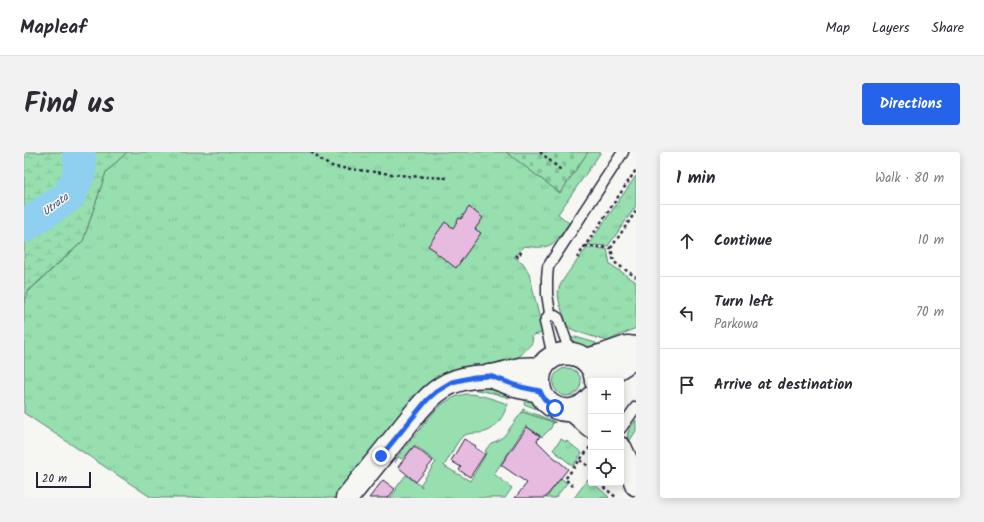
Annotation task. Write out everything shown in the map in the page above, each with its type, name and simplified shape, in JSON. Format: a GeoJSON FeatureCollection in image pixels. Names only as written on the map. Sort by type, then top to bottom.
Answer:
{"type":"FeatureCollection","features":[{"type":"Feature","properties":{"kind":"street"},"geometry":{"type":"LineString","coordinates":[[347,498],[417,411],[431,395],[443,387],[457,381],[474,377],[490,376],[546,363],[557,355],[563,353],[579,357],[607,354],[627,347],[636,348]]}},
{"type":"Feature","properties":{"kind":"street"},"geometry":{"type":"LineString","coordinates":[[602,378],[636,355]]}},
{"type":"Feature","properties":{"kind":"street"},"geometry":{"type":"LineString","coordinates":[[579,357],[593,370],[596,378]]}},
{"type":"Feature","properties":{"kind":"street"},"geometry":{"type":"LineString","coordinates":[[546,363],[539,376],[540,391],[544,399],[551,406],[563,410],[572,410],[577,409],[588,401]]}},
{"type":"Feature","properties":{"kind":"street"},"geometry":{"type":"LineString","coordinates":[[490,376],[521,387],[540,391]]}},
{"type":"Feature","properties":{"kind":"street"},"geometry":{"type":"LineString","coordinates":[[572,410],[588,425]]}},
{"type":"Feature","properties":{"kind":"street"},"geometry":{"type":"LineString","coordinates":[[622,450],[636,485]]}},
{"type":"Feature","properties":{"kind":"lane"},"geometry":{"type":"LineString","coordinates":[[546,363],[551,347],[545,322],[550,312],[547,278],[548,267],[623,152]]}},
{"type":"Feature","properties":{"kind":"lane"},"geometry":{"type":"LineString","coordinates":[[550,312],[558,318],[568,346],[579,357]]}},
{"type":"Feature","properties":{"kind":"lane"},"geometry":{"type":"LineString","coordinates":[[624,424],[636,407]]}},
{"type":"Feature","properties":{"kind":"path"},"geometry":{"type":"LineString","coordinates":[[311,152],[323,162],[334,167],[408,176],[448,178]]}},
{"type":"Feature","properties":{"kind":"path"},"geometry":{"type":"LineString","coordinates":[[540,152],[562,171]]}},
{"type":"Feature","properties":{"kind":"path"},"geometry":{"type":"LineString","coordinates":[[577,258],[636,170]]}},
{"type":"Feature","properties":{"kind":"path"},"geometry":{"type":"LineString","coordinates":[[636,211],[611,248],[614,262],[636,278]]}},
{"type":"Feature","properties":{"kind":"path"},"geometry":{"type":"LineString","coordinates":[[585,246],[611,248]]}},
{"type":"Feature","properties":{"kind":"path"},"geometry":{"type":"LineString","coordinates":[[516,255],[518,257],[522,250]]}},
{"type":"Feature","properties":{"kind":"path"},"geometry":{"type":"LineString","coordinates":[[573,486],[565,479],[588,450]]}},
{"type":"Feature","properties":{"kind":"path"},"geometry":{"type":"LineString","coordinates":[[580,460],[588,466]]}},
{"type":"Feature","properties":{"kind":"path"},"geometry":{"type":"LineString","coordinates":[[602,486],[617,498]]}},
{"type":"Feature","properties":{"kind":"green space"},"geometry":{"type":"Polygon","coordinates":[[[24,152],[127,152],[106,172],[83,241],[28,291],[24,303],[24,152]]]}},
{"type":"Feature","properties":{"kind":"green space"},"geometry":{"type":"Polygon","coordinates":[[[127,152],[506,152],[560,193],[588,152],[601,152],[558,214],[569,223],[556,241],[547,246],[541,247],[524,246],[514,257],[523,263],[529,273],[543,333],[533,335],[532,343],[521,355],[516,358],[516,364],[413,401],[336,498],[152,498],[24,413],[24,303],[28,292],[83,241],[106,172],[127,152]]]}},
{"type":"Feature","properties":{"kind":"green space"},"geometry":{"type":"Polygon","coordinates":[[[506,152],[588,152],[560,193],[506,152]]]}},
{"type":"Feature","properties":{"kind":"green space"},"geometry":{"type":"Polygon","coordinates":[[[636,176],[636,206],[608,246],[588,245],[636,176]]]}},
{"type":"Feature","properties":{"kind":"green space"},"geometry":{"type":"Polygon","coordinates":[[[587,248],[607,249],[610,264],[636,282],[636,328],[607,341],[567,327],[559,301],[559,288],[570,270],[587,248]]]}},
{"type":"Feature","properties":{"kind":"green space"},"geometry":{"type":"Polygon","coordinates":[[[575,337],[596,343],[600,351],[596,352],[574,344],[571,338],[575,337]]]}},
{"type":"Feature","properties":{"kind":"green space"},"geometry":{"type":"Polygon","coordinates":[[[567,368],[573,369],[577,372],[580,376],[580,388],[577,392],[573,395],[567,396],[561,395],[557,392],[554,388],[553,382],[554,376],[557,372],[561,369],[567,368]]]}},
{"type":"Feature","properties":{"kind":"green space"},"geometry":{"type":"Polygon","coordinates":[[[483,385],[511,390],[509,398],[493,393],[466,388],[483,385]]]}},
{"type":"Feature","properties":{"kind":"green space"},"geometry":{"type":"Polygon","coordinates":[[[467,394],[483,396],[508,404],[502,416],[493,428],[485,432],[463,436],[444,466],[470,481],[487,452],[485,451],[491,443],[504,436],[522,412],[553,422],[551,428],[542,437],[526,426],[494,474],[512,488],[505,498],[390,498],[406,475],[422,487],[420,485],[436,462],[415,445],[402,459],[398,457],[395,463],[394,462],[427,420],[438,408],[451,399],[467,394]]]}},
{"type":"Feature","properties":{"kind":"green space"},"geometry":{"type":"Polygon","coordinates":[[[528,395],[553,415],[524,404],[528,395]]]}},
{"type":"Feature","properties":{"kind":"green space"},"geometry":{"type":"Polygon","coordinates":[[[523,409],[555,422],[555,423],[522,412],[523,409]]]}},
{"type":"Feature","properties":{"kind":"green space"},"geometry":{"type":"Polygon","coordinates":[[[636,420],[636,431],[628,443],[628,433],[636,420]]]}},
{"type":"Feature","properties":{"kind":"green space"},"geometry":{"type":"Polygon","coordinates":[[[561,439],[566,442],[567,441],[582,453],[573,466],[553,450],[561,439]]]}},
{"type":"Feature","properties":{"kind":"green space"},"geometry":{"type":"Polygon","coordinates":[[[561,478],[567,483],[555,498],[546,498],[561,478]]]}},
{"type":"Feature","properties":{"kind":"green space"},"geometry":{"type":"Polygon","coordinates":[[[588,479],[588,486],[596,486],[609,497],[608,498],[574,498],[588,479]]]}},
{"type":"Feature","properties":{"kind":"building"},"geometry":{"type":"Polygon","coordinates":[[[469,207],[483,218],[475,229],[481,233],[456,268],[428,246],[445,222],[453,228],[459,218],[461,219],[469,207]]]}},
{"type":"Feature","properties":{"kind":"building"},"geometry":{"type":"Polygon","coordinates":[[[527,427],[540,436],[537,441],[568,469],[545,498],[515,498],[527,483],[501,465],[527,427]]]}},
{"type":"Feature","properties":{"kind":"building"},"geometry":{"type":"Polygon","coordinates":[[[464,439],[476,446],[475,448],[485,454],[470,477],[459,470],[461,467],[451,461],[464,439]]]}},
{"type":"Feature","properties":{"kind":"building"},"geometry":{"type":"Polygon","coordinates":[[[414,446],[433,461],[416,482],[398,467],[414,446]]]}},
{"type":"Feature","properties":{"kind":"building"},"geometry":{"type":"Polygon","coordinates":[[[383,480],[395,489],[388,498],[369,498],[383,480]]]}},
{"type":"Feature","properties":{"kind":"waterway","name":"Utrata"},"geometry":{"type":"LineString","coordinates":[[24,226],[69,196],[80,172],[79,152]]}},
{"type":"Feature","properties":{"kind":"route"},"geometry":{"type":"LineString","coordinates":[[381,456],[431,395],[452,382],[474,377],[490,376],[521,387],[540,391],[544,399],[555,408]]}}]}
